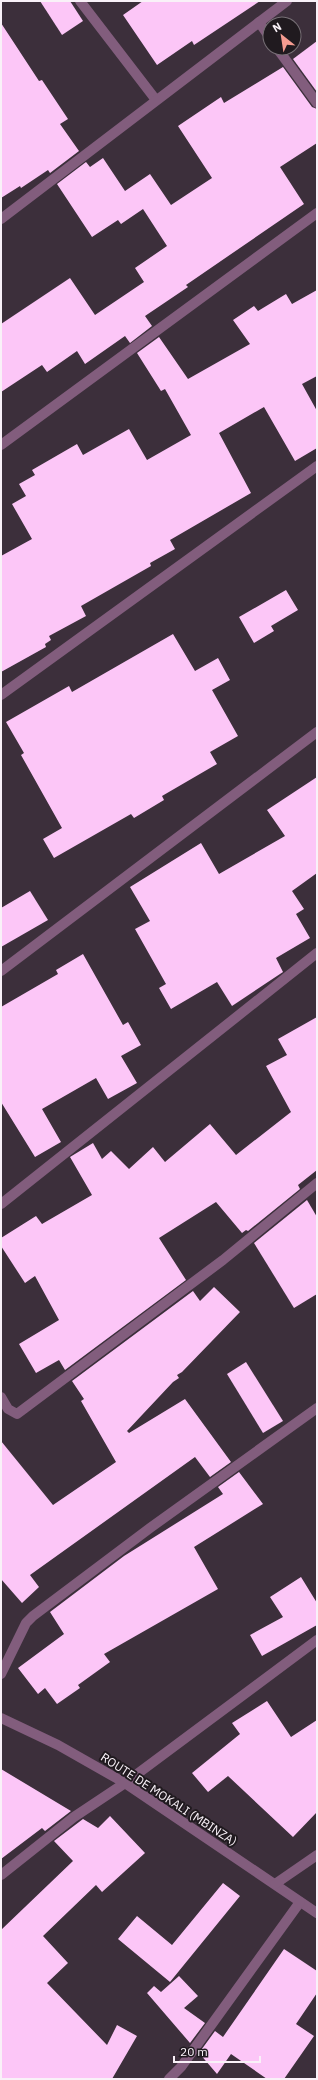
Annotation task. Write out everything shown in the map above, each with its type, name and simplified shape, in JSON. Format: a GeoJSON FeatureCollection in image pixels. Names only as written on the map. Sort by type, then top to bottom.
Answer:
{"type":"FeatureCollection","features":[{"type":"Feature","properties":{"kind":"street"},"geometry":{"type":"LineString","coordinates":[[80,1],[156,100]]}},
{"type":"Feature","properties":{"kind":"street"},"geometry":{"type":"LineString","coordinates":[[1,219],[287,1]]}},
{"type":"Feature","properties":{"kind":"street"},"geometry":{"type":"LineString","coordinates":[[259,22],[262,26]]}},
{"type":"Feature","properties":{"kind":"street"},"geometry":{"type":"LineString","coordinates":[[284,56],[317,103]]}},
{"type":"Feature","properties":{"kind":"street"},"geometry":{"type":"LineString","coordinates":[[1,445],[317,213]]}},
{"type":"Feature","properties":{"kind":"street"},"geometry":{"type":"LineString","coordinates":[[1,695],[317,466]]}},
{"type":"Feature","properties":{"kind":"street"},"geometry":{"type":"LineString","coordinates":[[1,971],[317,732]]}},
{"type":"Feature","properties":{"kind":"street"},"geometry":{"type":"LineString","coordinates":[[1,1204],[317,953]]}},
{"type":"Feature","properties":{"kind":"street"},"geometry":{"type":"LineString","coordinates":[[1,1397],[8,1409],[17,1414],[223,1260],[317,1183]]}},
{"type":"Feature","properties":{"kind":"street"},"geometry":{"type":"LineString","coordinates":[[1,1674],[26,1623],[33,1616],[150,1528],[317,1408]]}},
{"type":"Feature","properties":{"kind":"street"},"geometry":{"type":"LineString","coordinates":[[1,1875],[74,1817],[125,1783],[317,1640]]}},
{"type":"Feature","properties":{"kind":"street","name":"ROUTE DE MOKALI (MBINZA)"},"geometry":{"type":"LineString","coordinates":[[1,1718],[58,1745],[125,1783],[317,1914]]}},
{"type":"Feature","properties":{"kind":"street"},"geometry":{"type":"LineString","coordinates":[[275,1884],[317,1855]]}},
{"type":"Feature","properties":{"kind":"street"},"geometry":{"type":"LineString","coordinates":[[169,2079],[181,2067],[300,1902]]}},
{"type":"Feature","properties":{"kind":"building"},"geometry":{"type":"Polygon","coordinates":[[[40,1],[70,1],[83,21],[62,35],[40,1]]]}},
{"type":"Feature","properties":{"kind":"building"},"geometry":{"type":"Polygon","coordinates":[[[143,1],[260,1],[194,45],[192,41],[157,65],[123,15],[143,1]]]}},
{"type":"Feature","properties":{"kind":"building"},"geometry":{"type":"Polygon","coordinates":[[[1,23],[39,81],[42,80],[68,119],[60,124],[79,151],[50,173],[48,170],[21,188],[20,186],[1,198],[1,23]]]}},
{"type":"Feature","properties":{"kind":"building"},"geometry":{"type":"Polygon","coordinates":[[[317,41],[317,92],[293,59],[297,56],[302,56],[302,52],[317,41]]]}},
{"type":"Feature","properties":{"kind":"building"},"geometry":{"type":"Polygon","coordinates":[[[283,67],[312,107],[317,109],[317,143],[280,167],[304,204],[186,285],[188,287],[145,316],[152,326],[130,343],[125,336],[85,364],[77,351],[47,372],[42,365],[1,392],[1,324],[70,278],[95,315],[144,282],[135,268],[167,246],[143,209],[121,224],[118,220],[92,237],[57,184],[86,162],[90,167],[103,158],[125,191],[150,174],[171,205],[212,178],[178,126],[221,97],[224,103],[283,67]]]}},
{"type":"Feature","properties":{"kind":"building"},"geometry":{"type":"Polygon","coordinates":[[[317,290],[317,376],[302,384],[317,411],[317,448],[295,461],[264,407],[219,433],[251,493],[170,540],[175,549],[150,563],[151,566],[81,606],[86,616],[49,636],[51,640],[45,644],[46,647],[1,672],[1,556],[32,539],[12,504],[26,496],[19,484],[35,475],[32,470],[77,444],[83,455],[129,429],[147,460],[191,435],[165,389],[161,391],[137,353],[159,337],[188,379],[250,344],[233,320],[254,306],[258,311],[286,294],[292,304],[317,290]]]}},
{"type":"Feature","properties":{"kind":"building"},"geometry":{"type":"Polygon","coordinates":[[[286,590],[298,610],[271,626],[274,631],[254,643],[239,617],[286,590]]]}},
{"type":"Feature","properties":{"kind":"building"},"geometry":{"type":"Polygon","coordinates":[[[173,634],[195,671],[218,658],[230,680],[212,690],[238,736],[210,752],[217,764],[162,796],[164,800],[134,818],[131,814],[54,858],[43,839],[62,828],[21,755],[24,753],[6,722],[69,686],[72,692],[173,634]]]}},
{"type":"Feature","properties":{"kind":"building"},"geometry":{"type":"Polygon","coordinates":[[[317,777],[317,873],[292,891],[304,909],[296,914],[310,938],[276,958],[283,972],[232,1006],[217,982],[171,1009],[159,988],[166,984],[135,929],[150,921],[130,887],[201,843],[219,874],[285,836],[267,810],[317,777]]]}},
{"type":"Feature","properties":{"kind":"building"},"geometry":{"type":"Polygon","coordinates":[[[30,891],[48,920],[1,947],[1,908],[30,891]]]}},
{"type":"Feature","properties":{"kind":"building"},"geometry":{"type":"Polygon","coordinates":[[[83,954],[123,1025],[128,1022],[141,1045],[121,1056],[137,1083],[108,1099],[96,1078],[42,1109],[61,1142],[35,1157],[1,1102],[1,1007],[58,974],[56,970],[83,954]]]}},
{"type":"Feature","properties":{"kind":"building"},"geometry":{"type":"Polygon","coordinates":[[[317,1017],[317,1170],[298,1185],[300,1189],[248,1231],[246,1230],[242,1233],[216,1202],[159,1238],[186,1280],[65,1370],[59,1360],[36,1373],[19,1344],[59,1320],[35,1276],[25,1283],[1,1246],[1,1238],[36,1216],[42,1224],[92,1195],[70,1157],[93,1143],[102,1159],[111,1151],[129,1169],[153,1147],[165,1162],[210,1124],[236,1155],[291,1112],[266,1066],[287,1055],[278,1039],[317,1017]]]}},
{"type":"Feature","properties":{"kind":"building"},"geometry":{"type":"Polygon","coordinates":[[[307,1200],[317,1217],[317,1294],[294,1308],[254,1243],[307,1200]]]}},
{"type":"Feature","properties":{"kind":"building"},"geometry":{"type":"Polygon","coordinates":[[[214,1287],[240,1312],[182,1372],[177,1375],[179,1378],[173,1382],[127,1431],[129,1433],[185,1399],[231,1462],[210,1477],[195,1457],[30,1575],[39,1587],[22,1603],[1,1579],[1,1441],[53,1505],[116,1462],[81,1401],[84,1399],[72,1381],[193,1291],[200,1301],[214,1287]]]}},
{"type":"Feature","properties":{"kind":"building"},"geometry":{"type":"Polygon","coordinates":[[[246,1362],[283,1421],[263,1433],[227,1374],[246,1362]]]}},
{"type":"Feature","properties":{"kind":"building"},"geometry":{"type":"Polygon","coordinates":[[[239,1472],[263,1504],[194,1547],[218,1589],[104,1654],[110,1662],[78,1685],[80,1688],[57,1704],[45,1688],[38,1694],[18,1668],[64,1634],[50,1612],[124,1556],[223,1494],[218,1487],[239,1472]]]}},
{"type":"Feature","properties":{"kind":"building"},"geometry":{"type":"Polygon","coordinates":[[[301,1577],[317,1603],[317,1625],[262,1656],[250,1635],[283,1617],[270,1597],[301,1577]]]}},
{"type":"Feature","properties":{"kind":"building"},"geometry":{"type":"Polygon","coordinates":[[[267,1701],[291,1737],[317,1720],[317,1812],[293,1837],[228,1776],[208,1792],[192,1773],[240,1734],[232,1723],[267,1701]]]}},
{"type":"Feature","properties":{"kind":"building"},"geometry":{"type":"Polygon","coordinates":[[[1,1769],[71,1811],[45,1831],[42,1828],[1,1859],[1,1769]]]}},
{"type":"Feature","properties":{"kind":"building"},"geometry":{"type":"Polygon","coordinates":[[[110,1816],[145,1853],[102,1892],[96,1885],[43,1936],[68,1963],[47,1983],[107,2045],[117,2025],[137,2036],[112,2079],[1,2079],[1,1930],[73,1861],[54,1841],[83,1819],[98,1828],[110,1816]]]}},
{"type":"Feature","properties":{"kind":"building"},"geometry":{"type":"Polygon","coordinates":[[[223,1883],[240,1896],[170,1982],[118,1939],[137,1916],[172,1945],[223,1883]]]}},
{"type":"Feature","properties":{"kind":"building"},"geometry":{"type":"Polygon","coordinates":[[[284,1949],[317,1971],[317,1993],[296,2024],[314,2036],[284,2079],[267,2079],[231,2054],[217,2074],[199,2053],[215,2031],[223,2037],[284,1949]]]}},
{"type":"Feature","properties":{"kind":"building"},"geometry":{"type":"Polygon","coordinates":[[[179,1976],[198,1996],[184,2008],[205,2023],[190,2043],[147,1993],[154,1986],[161,1992],[179,1976]]]}}]}
